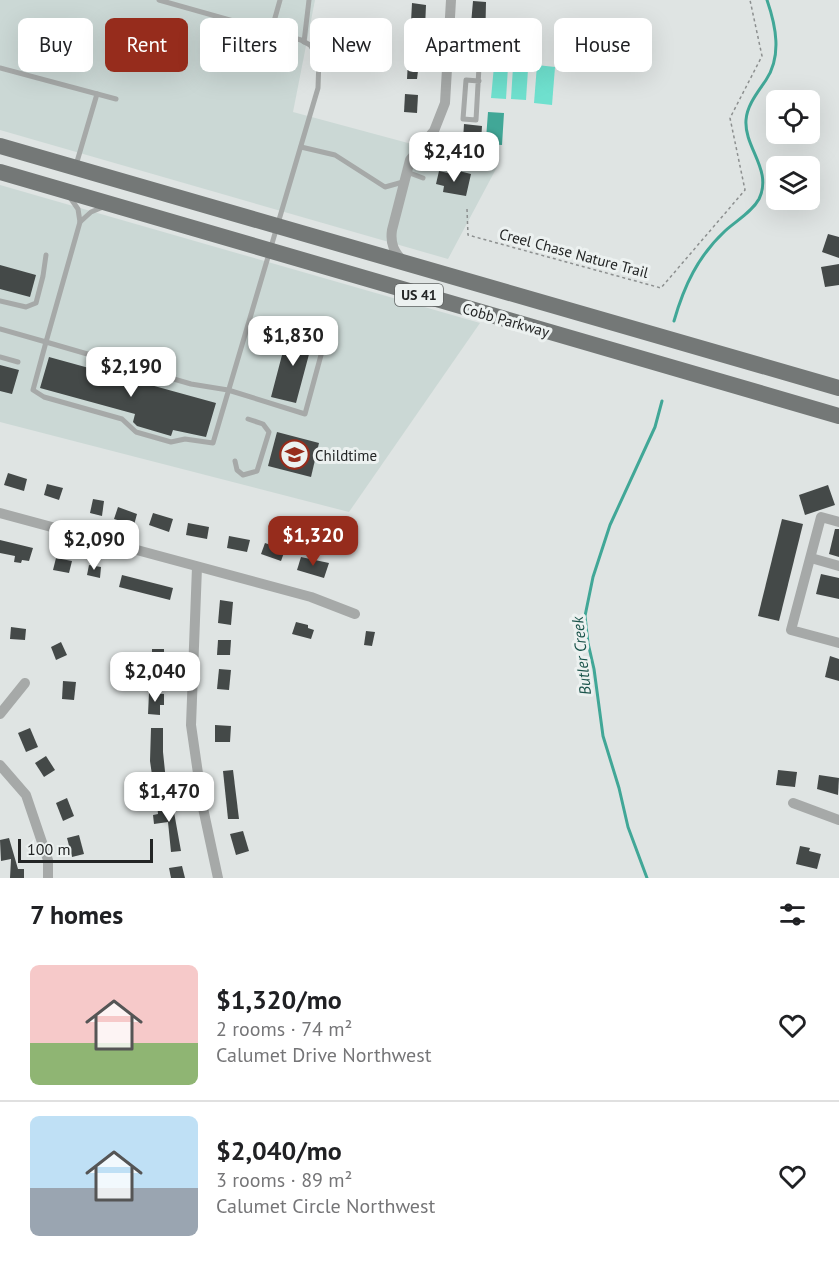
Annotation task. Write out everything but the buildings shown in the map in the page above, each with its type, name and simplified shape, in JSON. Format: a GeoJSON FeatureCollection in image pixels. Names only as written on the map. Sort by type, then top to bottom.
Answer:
{"type":"FeatureCollection","features":[{"type":"Feature","properties":{"kind":"main road","name":"Cobb Parkway"},"geometry":{"type":"LineString","coordinates":[[0,146],[839,388]]}},
{"type":"Feature","properties":{"kind":"main road","name":"Cobb Parkway"},"geometry":{"type":"LineString","coordinates":[[0,172],[839,416]]}},
{"type":"Feature","properties":{"kind":"street"},"geometry":{"type":"LineString","coordinates":[[450,18],[451,0]]}},
{"type":"Feature","properties":{"kind":"street"},"geometry":{"type":"LineString","coordinates":[[404,262],[393,249],[391,239],[402,195],[404,176],[410,160],[427,140],[438,121],[445,103],[446,72]]}},
{"type":"Feature","properties":{"kind":"street"},"geometry":{"type":"LineString","coordinates":[[0,513],[311,597],[355,614]]}},
{"type":"Feature","properties":{"kind":"street"},"geometry":{"type":"LineString","coordinates":[[839,522],[821,517],[791,630],[839,644]]}},
{"type":"Feature","properties":{"kind":"street"},"geometry":{"type":"LineString","coordinates":[[811,558],[839,566]]}},
{"type":"Feature","properties":{"kind":"street"},"geometry":{"type":"LineString","coordinates":[[197,567],[190,725],[203,808],[218,878]]}},
{"type":"Feature","properties":{"kind":"street"},"geometry":{"type":"LineString","coordinates":[[0,714],[25,683]]}},
{"type":"Feature","properties":{"kind":"street"},"geometry":{"type":"LineString","coordinates":[[0,765],[26,795],[48,860],[48,878]]}},
{"type":"Feature","properties":{"kind":"street"},"geometry":{"type":"LineString","coordinates":[[793,803],[839,820]]}},
{"type":"Feature","properties":{"kind":"lane"},"geometry":{"type":"LineString","coordinates":[[159,0],[222,18]]}},
{"type":"Feature","properties":{"kind":"lane"},"geometry":{"type":"LineString","coordinates":[[275,18],[280,0]]}},
{"type":"Feature","properties":{"kind":"lane"},"geometry":{"type":"LineString","coordinates":[[304,42],[309,0]]}},
{"type":"Feature","properties":{"kind":"lane"},"geometry":{"type":"LineString","coordinates":[[65,190],[78,209],[80,222],[33,390],[44,397],[122,418],[136,432],[171,442],[185,439],[213,443],[318,88],[320,72],[317,54],[310,45],[298,40]]}},
{"type":"Feature","properties":{"kind":"lane"},"geometry":{"type":"LineString","coordinates":[[0,68],[116,99]]}},
{"type":"Feature","properties":{"kind":"lane"},"geometry":{"type":"LineString","coordinates":[[478,81],[466,80],[463,119],[476,120],[479,72]]}},
{"type":"Feature","properties":{"kind":"lane"},"geometry":{"type":"LineString","coordinates":[[75,168],[97,94]]}},
{"type":"Feature","properties":{"kind":"lane"},"geometry":{"type":"LineString","coordinates":[[301,147],[334,155],[385,187],[404,176],[423,178]]}},
{"type":"Feature","properties":{"kind":"lane"},"geometry":{"type":"LineString","coordinates":[[80,222],[91,212],[112,204]]}},
{"type":"Feature","properties":{"kind":"lane"},"geometry":{"type":"LineString","coordinates":[[0,302],[26,307],[36,303],[46,255]]}},
{"type":"Feature","properties":{"kind":"lane"},"geometry":{"type":"LineString","coordinates":[[276,321],[296,328]]}},
{"type":"Feature","properties":{"kind":"lane"},"geometry":{"type":"LineString","coordinates":[[0,329],[191,384],[228,390],[305,414],[324,344],[314,333]]}},
{"type":"Feature","properties":{"kind":"lane"},"geometry":{"type":"LineString","coordinates":[[0,357],[18,362]]}},
{"type":"Feature","properties":{"kind":"lane"},"geometry":{"type":"LineString","coordinates":[[236,461],[237,470],[243,475],[257,471],[269,432],[263,424],[248,419]]}},
{"type":"Feature","properties":{"kind":"path","name":"Creel Chase Nature Trail"},"geometry":{"type":"LineString","coordinates":[[467,209],[468,235],[661,288],[745,190],[730,118],[762,56],[750,0]]}},
{"type":"Feature","properties":{"kind":"shaded area"},"geometry":{"type":"Polygon","coordinates":[[[0,0],[315,0],[293,112],[497,167],[448,259],[0,130],[0,0]]]}},
{"type":"Feature","properties":{"kind":"shaded area"},"geometry":{"type":"Polygon","coordinates":[[[542,66],[554,67],[552,105],[534,103],[536,72],[542,72],[542,66]]]}},
{"type":"Feature","properties":{"kind":"shaded area"},"geometry":{"type":"Polygon","coordinates":[[[493,72],[508,72],[506,99],[491,98],[493,72]]]}},
{"type":"Feature","properties":{"kind":"shaded area"},"geometry":{"type":"Polygon","coordinates":[[[513,72],[528,72],[526,100],[511,99],[513,72]]]}},
{"type":"Feature","properties":{"kind":"shaded area"},"geometry":{"type":"Polygon","coordinates":[[[488,112],[504,113],[502,145],[484,144],[488,112]]]}},
{"type":"Feature","properties":{"kind":"shaded area"},"geometry":{"type":"Polygon","coordinates":[[[0,185],[480,323],[349,512],[0,422],[0,185]]]}},
{"type":"Feature","properties":{"kind":"waterway","name":"Butler Creek"},"geometry":{"type":"LineString","coordinates":[[674,321],[687,284],[700,261],[715,241],[744,216],[759,199],[763,178],[749,140],[746,120],[756,94],[771,71],[776,51],[775,30],[767,0]]}},
{"type":"Feature","properties":{"kind":"waterway","name":"Butler Creek"},"geometry":{"type":"LineString","coordinates":[[647,878],[628,827],[603,736],[585,616],[593,577],[610,525],[655,427],[662,401]]}},
{"type":"Feature","properties":{"kind":"place","name":"Childtime"},"geometry":{"type":"Point","coordinates":[294,455]}}]}
